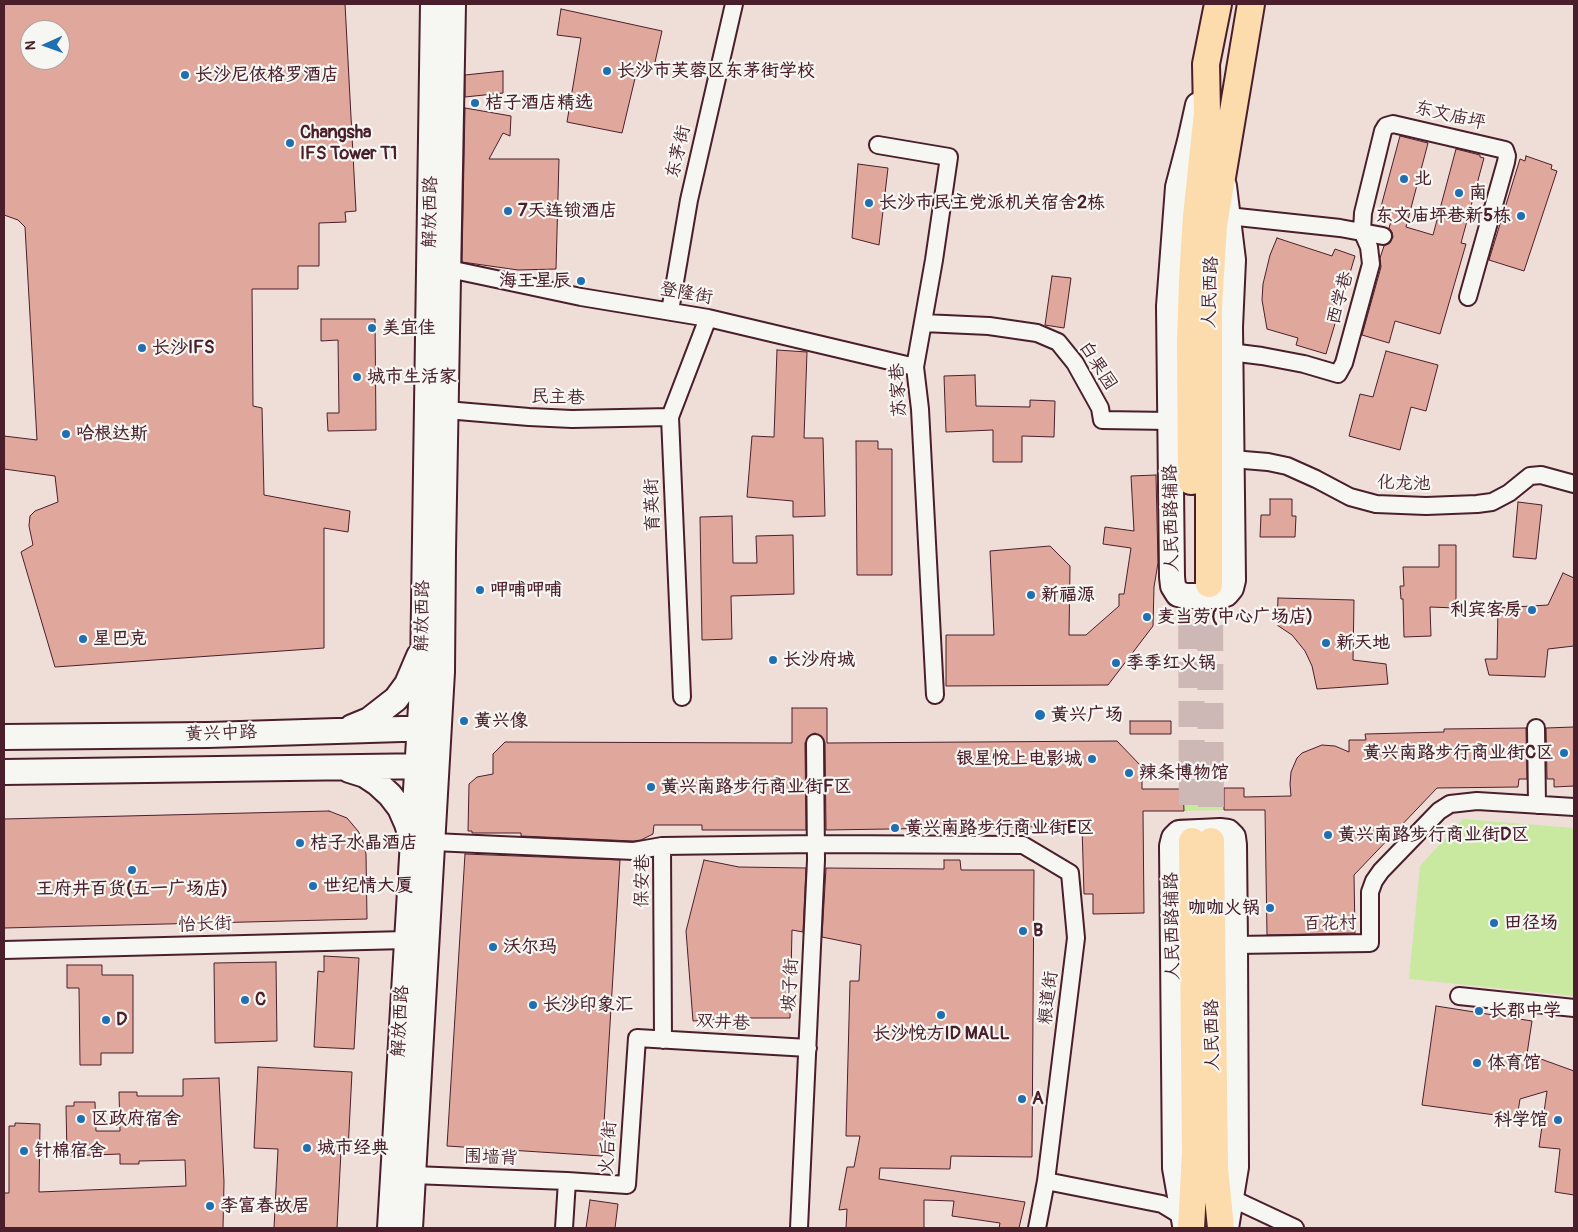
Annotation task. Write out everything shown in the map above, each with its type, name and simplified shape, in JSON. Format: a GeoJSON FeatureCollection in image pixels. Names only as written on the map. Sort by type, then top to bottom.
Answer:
{"type":"FeatureCollection","features":[{"type":"Feature","properties":{"kind":"main road","name":"解放西路"},"geometry":{"type":"LineString","coordinates":[[410,1228],[423,844],[429,728],[423,640],[433,4]]}},
{"type":"Feature","properties":{"kind":"main road","name":"解放西路"},"geometry":{"type":"LineString","coordinates":[[429,728],[442,672],[442,551],[453,4]]}},
{"type":"Feature","properties":{"kind":"main road","name":"人民西路"},"geometry":{"type":"LineString","coordinates":[[1218,4],[1206,64],[1207,113],[1196,216],[1190,334],[1200,584],[1209,307],[1214,225],[1251,4]]}},
{"type":"Feature","properties":{"kind":"main road","name":"人民西路辅路"},"geometry":{"type":"LineString","coordinates":[[1206,64],[1178,187],[1169,306],[1172,577],[1173,586],[1178,594],[1186,596],[1218,596],[1226,594],[1231,588],[1233,580],[1230,352],[1233,260],[1224,174]]}},
{"type":"Feature","properties":{"kind":"main road"},"geometry":{"type":"LineString","coordinates":[[339,731],[369,720],[396,699],[414,670],[423,640]]}},
{"type":"Feature","properties":{"kind":"main road","name":"黄兴中路"},"geometry":{"type":"LineString","coordinates":[[4,737],[208,735],[429,728]]}},
{"type":"Feature","properties":{"kind":"main road","name":"黄兴中路"},"geometry":{"type":"LineString","coordinates":[[4,772],[427,766]]}},
{"type":"Feature","properties":{"kind":"main road"},"geometry":{"type":"LineString","coordinates":[[338,767],[366,775],[377,783],[400,808],[407,824],[423,844]]}},
{"type":"Feature","properties":{"kind":"main road","name":"人民西路辅路"},"geometry":{"type":"LineString","coordinates":[[1188,1227],[1176,1168],[1172,846],[1174,838],[1179,833],[1220,831],[1228,832],[1233,837],[1235,945],[1236,1167],[1226,1228]]}},
{"type":"Feature","properties":{"kind":"main road","name":"人民西路"},"geometry":{"type":"LineString","coordinates":[[1188,1227],[1195,1153],[1201,841],[1215,1168],[1221,1228]]}},
{"type":"Feature","properties":{"kind":"main road","name":"解放西路"},"geometry":{"type":"LineString","coordinates":[[390,1228],[406,940],[423,844]]}},
{"type":"Feature","properties":{"kind":"street","name":"东茅街"},"geometry":{"type":"LineString","coordinates":[[670,311],[689,200],[734,4]]}},
{"type":"Feature","properties":{"kind":"street","name":"东文庙坪"},"geometry":{"type":"LineString","coordinates":[[1386,126],[1393,124],[1505,150],[1506,162],[1468,297]]}},
{"type":"Feature","properties":{"kind":"street","name":"西学巷"},"geometry":{"type":"LineString","coordinates":[[1230,352],[1304,364],[1338,374],[1344,363],[1371,264],[1369,247],[1362,231],[1363,213],[1383,131],[1386,126]]}},
{"type":"Feature","properties":{"kind":"street","name":"苏家巷"},"geometry":{"type":"LineString","coordinates":[[878,145],[949,157],[915,367],[920,409],[935,695]]}},
{"type":"Feature","properties":{"kind":"street"},"geometry":{"type":"LineString","coordinates":[[1228,216],[1362,231],[1383,236]]}},
{"type":"Feature","properties":{"kind":"street","name":"登隆街"},"geometry":{"type":"LineString","coordinates":[[449,269],[581,297],[708,318],[915,367]]}},
{"type":"Feature","properties":{"kind":"street","name":"育英街"},"geometry":{"type":"LineString","coordinates":[[682,696],[670,417],[708,318]]}},
{"type":"Feature","properties":{"kind":"street","name":"白果园"},"geometry":{"type":"LineString","coordinates":[[923,323],[988,326],[1037,333],[1058,342],[1075,363],[1100,408],[1102,420],[1170,421]]}},
{"type":"Feature","properties":{"kind":"street","name":"民主巷"},"geometry":{"type":"LineString","coordinates":[[446,410],[572,419],[670,417]]}},
{"type":"Feature","properties":{"kind":"street","name":"化龙池"},"geometry":{"type":"LineString","coordinates":[[1232,458],[1286,466],[1350,497],[1376,504],[1426,506],[1492,502],[1509,493],[1530,476],[1541,475],[1574,484]]}},
{"type":"Feature","properties":{"kind":"street"},"geometry":{"type":"LineString","coordinates":[[1536,728],[1537,804]]}},
{"type":"Feature","properties":{"kind":"street","name":"坡子街"},"geometry":{"type":"LineString","coordinates":[[799,1228],[816,844],[815,743]]}},
{"type":"Feature","properties":{"kind":"street","name":"百花村"},"geometry":{"type":"LineString","coordinates":[[1235,945],[1370,943],[1370,892],[1374,882],[1381,871],[1439,811],[1450,804],[1462,801],[1477,801],[1574,807]]}},
{"type":"Feature","properties":{"kind":"street"},"geometry":{"type":"LineString","coordinates":[[423,844],[634,851],[662,846]]}},
{"type":"Feature","properties":{"kind":"street","name":"保安巷"},"geometry":{"type":"LineString","coordinates":[[663,1040],[662,846],[816,844],[1023,845]]}},
{"type":"Feature","properties":{"kind":"street","name":"粮道街"},"geometry":{"type":"LineString","coordinates":[[1023,845],[1070,873],[1076,938],[1046,1181]]}},
{"type":"Feature","properties":{"kind":"street","name":"怡长街"},"geometry":{"type":"LineString","coordinates":[[4,950],[406,940]]}},
{"type":"Feature","properties":{"kind":"street"},"geometry":{"type":"LineString","coordinates":[[1459,996],[1574,1008]]}},
{"type":"Feature","properties":{"kind":"street","name":"双井巷"},"geometry":{"type":"LineString","coordinates":[[637,1038],[808,1048]]}},
{"type":"Feature","properties":{"kind":"street","name":"火后街"},"geometry":{"type":"LineString","coordinates":[[567,1181],[627,1185],[637,1038]]}},
{"type":"Feature","properties":{"kind":"street","name":"围墙背"},"geometry":{"type":"LineString","coordinates":[[413,1175],[567,1181]]}},
{"type":"Feature","properties":{"kind":"street"},"geometry":{"type":"LineString","coordinates":[[564,1228],[567,1181]]}},
{"type":"Feature","properties":{"kind":"street"},"geometry":{"type":"LineString","coordinates":[[1037,1228],[1046,1181],[1162,1204],[1180,1215],[1188,1227]]}},
{"type":"Feature","properties":{"kind":"street"},"geometry":{"type":"LineString","coordinates":[[1231,1198],[1295,1228]]}},
{"type":"Feature","properties":{"kind":"green space"},"geometry":{"type":"Polygon","coordinates":[[[1224,788],[1224,810],[1184,811],[1183,789],[1224,788]]]}},
{"type":"Feature","properties":{"kind":"green space","name":"田径场"},"geometry":{"type":"Polygon","coordinates":[[[1463,819],[1574,828],[1574,996],[1409,979],[1420,866],[1463,819]]]}},
{"type":"Feature","properties":{"kind":"building","name":"长沙IFS"},"geometry":{"type":"Polygon","coordinates":[[[4,4],[345,4],[356,211],[345,212],[346,222],[319,223],[319,266],[298,266],[298,289],[252,289],[253,406],[262,408],[264,495],[350,511],[348,532],[324,528],[324,648],[55,667],[21,552],[33,545],[29,526],[30,516],[35,511],[58,502],[55,476],[4,469],[4,436],[37,440],[25,227],[18,220],[4,215],[4,4]]]}},
{"type":"Feature","properties":{"kind":"building","name":"长沙市芙蓉区东茅街学校"},"geometry":{"type":"Polygon","coordinates":[[[561,9],[662,31],[653,71],[637,70],[622,133],[567,122],[581,38],[557,35],[561,9]]]}},
{"type":"Feature","properties":{"kind":"building"},"geometry":{"type":"Polygon","coordinates":[[[503,71],[503,93],[465,97],[465,75],[503,71]]]}},
{"type":"Feature","properties":{"kind":"building","name":"7天连锁酒店"},"geometry":{"type":"Polygon","coordinates":[[[465,108],[511,116],[510,136],[503,133],[489,159],[559,159],[556,269],[518,270],[462,262],[465,108]]]}},
{"type":"Feature","properties":{"kind":"building"},"geometry":{"type":"Polygon","coordinates":[[[1400,136],[1428,143],[1406,227],[1433,235],[1456,149],[1480,155],[1480,157],[1484,158],[1461,243],[1466,244],[1440,334],[1395,321],[1389,343],[1362,335],[1381,267],[1380,258],[1384,246],[1390,243],[1393,237],[1389,228],[1392,218],[1379,214],[1400,136]]]}},
{"type":"Feature","properties":{"kind":"building","name":"东文庙坪巷新5栋"},"geometry":{"type":"Polygon","coordinates":[[[1526,156],[1552,165],[1551,169],[1557,171],[1524,271],[1489,260],[1520,159],[1525,161],[1526,156]]]}},
{"type":"Feature","properties":{"kind":"building","name":"长沙市民主党派机关宿舍2栋"},"geometry":{"type":"Polygon","coordinates":[[[858,164],[888,168],[879,245],[852,238],[858,164]]]}},
{"type":"Feature","properties":{"kind":"building"},"geometry":{"type":"Polygon","coordinates":[[[1277,238],[1332,256],[1335,249],[1355,256],[1326,354],[1296,345],[1298,338],[1267,329],[1262,300],[1263,284],[1270,255],[1277,238]]]}},
{"type":"Feature","properties":{"kind":"building"},"geometry":{"type":"Polygon","coordinates":[[[1052,276],[1071,278],[1064,328],[1045,325],[1052,276]]]}},
{"type":"Feature","properties":{"kind":"building","name":"城市生活家"},"geometry":{"type":"Polygon","coordinates":[[[321,319],[375,319],[376,430],[328,431],[327,413],[339,413],[338,340],[321,341],[321,319]]]}},
{"type":"Feature","properties":{"kind":"building"},"geometry":{"type":"Polygon","coordinates":[[[777,350],[807,352],[804,438],[823,438],[825,516],[793,517],[793,501],[747,497],[752,436],[774,437],[777,350]]]}},
{"type":"Feature","properties":{"kind":"building"},"geometry":{"type":"Polygon","coordinates":[[[1386,351],[1438,365],[1426,411],[1411,407],[1400,450],[1349,436],[1360,394],[1373,397],[1386,351]]]}},
{"type":"Feature","properties":{"kind":"building"},"geometry":{"type":"Polygon","coordinates":[[[975,375],[976,406],[1030,407],[1030,400],[1055,401],[1054,437],[1022,436],[1022,462],[993,462],[993,430],[946,432],[944,376],[975,375]]]}},
{"type":"Feature","properties":{"kind":"building"},"geometry":{"type":"Polygon","coordinates":[[[856,441],[878,441],[878,449],[892,449],[892,575],[857,575],[856,441]]]}},
{"type":"Feature","properties":{"kind":"building"},"geometry":{"type":"Polygon","coordinates":[[[1156,475],[1158,563],[1154,587],[1153,626],[1108,685],[946,686],[946,635],[994,635],[990,551],[1050,546],[1070,566],[1069,635],[1086,635],[1119,606],[1119,594],[1124,594],[1131,548],[1103,544],[1105,527],[1134,531],[1131,476],[1156,475]]]}},
{"type":"Feature","properties":{"kind":"building"},"geometry":{"type":"Polygon","coordinates":[[[1270,499],[1292,499],[1292,516],[1296,516],[1295,537],[1260,537],[1261,515],[1270,515],[1270,499]]]}},
{"type":"Feature","properties":{"kind":"building"},"geometry":{"type":"Polygon","coordinates":[[[1518,502],[1542,505],[1536,559],[1513,557],[1518,502]]]}},
{"type":"Feature","properties":{"kind":"building"},"geometry":{"type":"Polygon","coordinates":[[[732,516],[733,563],[757,563],[756,536],[793,535],[794,594],[731,596],[732,639],[702,640],[700,517],[732,516]]]}},
{"type":"Feature","properties":{"kind":"building"},"geometry":{"type":"Polygon","coordinates":[[[1439,545],[1456,545],[1456,608],[1430,607],[1431,636],[1404,637],[1403,599],[1401,599],[1400,586],[1404,586],[1403,567],[1439,567],[1439,545]]]}},
{"type":"Feature","properties":{"kind":"building"},"geometry":{"type":"Polygon","coordinates":[[[1563,573],[1574,578],[1574,646],[1548,649],[1545,677],[1489,675],[1485,659],[1497,659],[1498,608],[1548,605],[1563,573]]]}},
{"type":"Feature","properties":{"kind":"building","name":"新天地"},"geometry":{"type":"Polygon","coordinates":[[[1278,598],[1354,600],[1353,660],[1386,664],[1388,684],[1317,689],[1312,666],[1305,651],[1292,635],[1277,625],[1278,598]]]}},
{"type":"Feature","properties":{"kind":"building"},"geometry":{"type":"Polygon","coordinates":[[[792,708],[827,708],[827,743],[1117,741],[1142,767],[1142,789],[1183,789],[1184,811],[1143,811],[1144,913],[1093,914],[1093,894],[1084,894],[1082,826],[826,830],[825,743],[823,738],[815,733],[810,735],[805,743],[806,830],[702,830],[702,825],[654,825],[653,834],[641,840],[633,841],[521,836],[521,833],[472,833],[472,831],[468,831],[469,784],[477,777],[493,774],[493,754],[505,742],[792,743],[792,708]]]}},
{"type":"Feature","properties":{"kind":"building"},"geometry":{"type":"Polygon","coordinates":[[[1130,721],[1171,721],[1171,734],[1130,734],[1130,721]]]}},
{"type":"Feature","properties":{"kind":"building","name":"黄兴南路步行商业街C区"},"geometry":{"type":"Polygon","coordinates":[[[1574,727],[1574,786],[1554,787],[1554,779],[1547,779],[1546,728],[1574,727]]]}},
{"type":"Feature","properties":{"kind":"building","name":"黄兴南路步行商业街D区"},"geometry":{"type":"Polygon","coordinates":[[[1526,728],[1527,779],[1519,779],[1518,787],[1437,788],[1354,875],[1355,933],[1267,935],[1265,810],[1224,810],[1224,788],[1244,788],[1244,797],[1291,796],[1291,772],[1297,758],[1302,753],[1322,745],[1335,746],[1349,752],[1349,740],[1366,740],[1365,734],[1444,732],[1444,729],[1526,728]]]}},
{"type":"Feature","properties":{"kind":"building","name":"王府井百货(五一广场店)"},"geometry":{"type":"Polygon","coordinates":[[[329,811],[347,818],[362,838],[366,854],[367,919],[4,928],[4,819],[329,811]]]}},
{"type":"Feature","properties":{"kind":"building","name":"长沙印象汇"},"geometry":{"type":"Polygon","coordinates":[[[465,854],[620,860],[602,1156],[447,1146],[465,854]]]}},
{"type":"Feature","properties":{"kind":"building"},"geometry":{"type":"Polygon","coordinates":[[[704,860],[739,867],[806,868],[803,932],[792,930],[790,1018],[737,1018],[693,1021],[686,931],[704,860]]]}},
{"type":"Feature","properties":{"kind":"building","name":"长沙悦方ID MALL"},"geometry":{"type":"Polygon","coordinates":[[[944,860],[960,860],[961,870],[1034,870],[1032,1157],[951,1156],[950,1169],[880,1168],[879,1179],[1025,1202],[1019,1228],[999,1228],[1000,1223],[952,1216],[954,1201],[924,1200],[924,1228],[846,1228],[847,1209],[839,1210],[847,1167],[854,1167],[860,1136],[846,1136],[850,981],[859,981],[861,945],[822,937],[826,868],[944,869],[944,860]]]}},
{"type":"Feature","properties":{"kind":"building"},"geometry":{"type":"Polygon","coordinates":[[[324,956],[359,958],[354,1049],[314,1047],[318,971],[324,972],[324,956]]]}},
{"type":"Feature","properties":{"kind":"building","name":"C"},"geometry":{"type":"Polygon","coordinates":[[[276,962],[277,1041],[215,1043],[214,963],[276,962]]]}},
{"type":"Feature","properties":{"kind":"building","name":"D"},"geometry":{"type":"Polygon","coordinates":[[[67,965],[102,965],[102,975],[133,975],[133,1053],[101,1053],[101,1065],[80,1065],[79,988],[67,988],[67,965]]]}},
{"type":"Feature","properties":{"kind":"building","name":"体育馆"},"geometry":{"type":"Polygon","coordinates":[[[1436,1006],[1532,1021],[1527,1054],[1574,1071],[1574,1195],[1555,1192],[1560,1149],[1539,1147],[1547,1091],[1520,1099],[1517,1118],[1422,1105],[1436,1006]]]}},
{"type":"Feature","properties":{"kind":"building","name":"城市经典"},"geometry":{"type":"Polygon","coordinates":[[[258,1067],[352,1072],[348,1151],[341,1151],[337,1228],[274,1228],[278,1149],[254,1148],[258,1067]]]}},
{"type":"Feature","properties":{"kind":"building"},"geometry":{"type":"Polygon","coordinates":[[[219,1078],[224,1182],[223,1228],[4,1228],[4,1193],[9,1193],[9,1126],[15,1126],[15,1123],[40,1124],[39,1192],[186,1186],[185,1160],[139,1161],[139,1164],[120,1164],[120,1154],[67,1156],[66,1106],[74,1106],[74,1102],[95,1102],[96,1131],[120,1131],[119,1092],[137,1092],[137,1096],[183,1096],[183,1079],[219,1078]]]}},
{"type":"Feature","properties":{"kind":"building"},"geometry":{"type":"Polygon","coordinates":[[[590,1200],[618,1204],[615,1228],[586,1228],[590,1200]]]}},
{"type":"Feature","properties":{"kind":"tunnel"},"geometry":{"type":"LineString","coordinates":[[1191,584],[1192,841]]}},
{"type":"Feature","properties":{"kind":"tunnel"},"geometry":{"type":"LineString","coordinates":[[1210,586],[1211,841]]}},
{"type":"Feature","properties":{"kind":"place","name":"长沙市芙蓉区东茅街学校"},"geometry":{"type":"Point","coordinates":[607,71]}},
{"type":"Feature","properties":{"kind":"place","name":"长沙尼依格罗酒店"},"geometry":{"type":"Point","coordinates":[185,75]}},
{"type":"Feature","properties":{"kind":"place","name":"桔子酒店精选"},"geometry":{"type":"Point","coordinates":[475,103]}},
{"type":"Feature","properties":{"kind":"place","name":"Changsha IFS Tower T1"},"geometry":{"type":"Point","coordinates":[290,143]}},
{"type":"Feature","properties":{"kind":"place","name":"北"},"geometry":{"type":"Point","coordinates":[1404,179]}},
{"type":"Feature","properties":{"kind":"place","name":"南"},"geometry":{"type":"Point","coordinates":[1459,193]}},
{"type":"Feature","properties":{"kind":"place","name":"长沙市民主党派机关宿舍2栋"},"geometry":{"type":"Point","coordinates":[869,203]}},
{"type":"Feature","properties":{"kind":"place","name":"7天连锁酒店"},"geometry":{"type":"Point","coordinates":[508,211]}},
{"type":"Feature","properties":{"kind":"place","name":"东文庙坪巷新5栋"},"geometry":{"type":"Point","coordinates":[1521,216]}},
{"type":"Feature","properties":{"kind":"place","name":"海王星辰"},"geometry":{"type":"Point","coordinates":[581,281]}},
{"type":"Feature","properties":{"kind":"place","name":"美宜佳"},"geometry":{"type":"Point","coordinates":[372,328]}},
{"type":"Feature","properties":{"kind":"place","name":"长沙IFS"},"geometry":{"type":"Point","coordinates":[142,348]}},
{"type":"Feature","properties":{"kind":"place","name":"城市生活家"},"geometry":{"type":"Point","coordinates":[357,377]}},
{"type":"Feature","properties":{"kind":"place","name":"哈根达斯"},"geometry":{"type":"Point","coordinates":[66,434]}},
{"type":"Feature","properties":{"kind":"place","name":"呷哺呷哺"},"geometry":{"type":"Point","coordinates":[480,590]}},
{"type":"Feature","properties":{"kind":"place","name":"新福源"},"geometry":{"type":"Point","coordinates":[1031,595]}},
{"type":"Feature","properties":{"kind":"place","name":"利宾客房"},"geometry":{"type":"Point","coordinates":[1532,610]}},
{"type":"Feature","properties":{"kind":"place","name":"麦当劳(中心广场店)"},"geometry":{"type":"Point","coordinates":[1147,617]}},
{"type":"Feature","properties":{"kind":"place","name":"星巴克"},"geometry":{"type":"Point","coordinates":[83,639]}},
{"type":"Feature","properties":{"kind":"place","name":"新天地"},"geometry":{"type":"Point","coordinates":[1326,643]}},
{"type":"Feature","properties":{"kind":"place","name":"长沙府城"},"geometry":{"type":"Point","coordinates":[773,660]}},
{"type":"Feature","properties":{"kind":"place","name":"季季红火锅"},"geometry":{"type":"Point","coordinates":[1116,663]}},
{"type":"Feature","properties":{"kind":"place","name":"黄兴广场"},"geometry":{"type":"Point","coordinates":[1040,715]}},
{"type":"Feature","properties":{"kind":"place","name":"黄兴像"},"geometry":{"type":"Point","coordinates":[464,721]}},
{"type":"Feature","properties":{"kind":"place","name":"黄兴南路步行商业街C区"},"geometry":{"type":"Point","coordinates":[1564,753]}},
{"type":"Feature","properties":{"kind":"place","name":"银星悦上电影城"},"geometry":{"type":"Point","coordinates":[1092,759]}},
{"type":"Feature","properties":{"kind":"place","name":"辣条博物馆"},"geometry":{"type":"Point","coordinates":[1129,773]}},
{"type":"Feature","properties":{"kind":"place","name":"黄兴南路步行商业街F区"},"geometry":{"type":"Point","coordinates":[651,787]}},
{"type":"Feature","properties":{"kind":"place","name":"黄兴南路步行商业街E区"},"geometry":{"type":"Point","coordinates":[895,828]}},
{"type":"Feature","properties":{"kind":"place","name":"黄兴南路步行商业街D区"},"geometry":{"type":"Point","coordinates":[1328,835]}},
{"type":"Feature","properties":{"kind":"place","name":"桔子水晶酒店"},"geometry":{"type":"Point","coordinates":[300,843]}},
{"type":"Feature","properties":{"kind":"place","name":"王府井百货(五一广场店)"},"geometry":{"type":"Point","coordinates":[132,870]}},
{"type":"Feature","properties":{"kind":"place","name":"世纪情大厦"},"geometry":{"type":"Point","coordinates":[313,886]}},
{"type":"Feature","properties":{"kind":"place","name":"咖咖火锅"},"geometry":{"type":"Point","coordinates":[1270,908]}},
{"type":"Feature","properties":{"kind":"place","name":"田径场"},"geometry":{"type":"Point","coordinates":[1494,923]}},
{"type":"Feature","properties":{"kind":"place","name":"B"},"geometry":{"type":"Point","coordinates":[1023,931]}},
{"type":"Feature","properties":{"kind":"place","name":"沃尔玛"},"geometry":{"type":"Point","coordinates":[493,947]}},
{"type":"Feature","properties":{"kind":"place","name":"C"},"geometry":{"type":"Point","coordinates":[245,1000]}},
{"type":"Feature","properties":{"kind":"place","name":"长沙印象汇"},"geometry":{"type":"Point","coordinates":[533,1005]}},
{"type":"Feature","properties":{"kind":"place","name":"长郡中学"},"geometry":{"type":"Point","coordinates":[1479,1011]}},
{"type":"Feature","properties":{"kind":"place","name":"长沙悦方ID MALL"},"geometry":{"type":"Point","coordinates":[941,1015]}},
{"type":"Feature","properties":{"kind":"place","name":"D"},"geometry":{"type":"Point","coordinates":[106,1020]}},
{"type":"Feature","properties":{"kind":"place","name":"体育馆"},"geometry":{"type":"Point","coordinates":[1477,1063]}},
{"type":"Feature","properties":{"kind":"place","name":"A"},"geometry":{"type":"Point","coordinates":[1022,1099]}},
{"type":"Feature","properties":{"kind":"place","name":"区政府宿舍"},"geometry":{"type":"Point","coordinates":[81,1119]}},
{"type":"Feature","properties":{"kind":"place","name":"科学馆"},"geometry":{"type":"Point","coordinates":[1558,1120]}},
{"type":"Feature","properties":{"kind":"place","name":"城市经典"},"geometry":{"type":"Point","coordinates":[307,1148]}},
{"type":"Feature","properties":{"kind":"place","name":"针棉宿舍"},"geometry":{"type":"Point","coordinates":[24,1151]}},
{"type":"Feature","properties":{"kind":"place","name":"李富春故居"},"geometry":{"type":"Point","coordinates":[210,1206]}}]}
